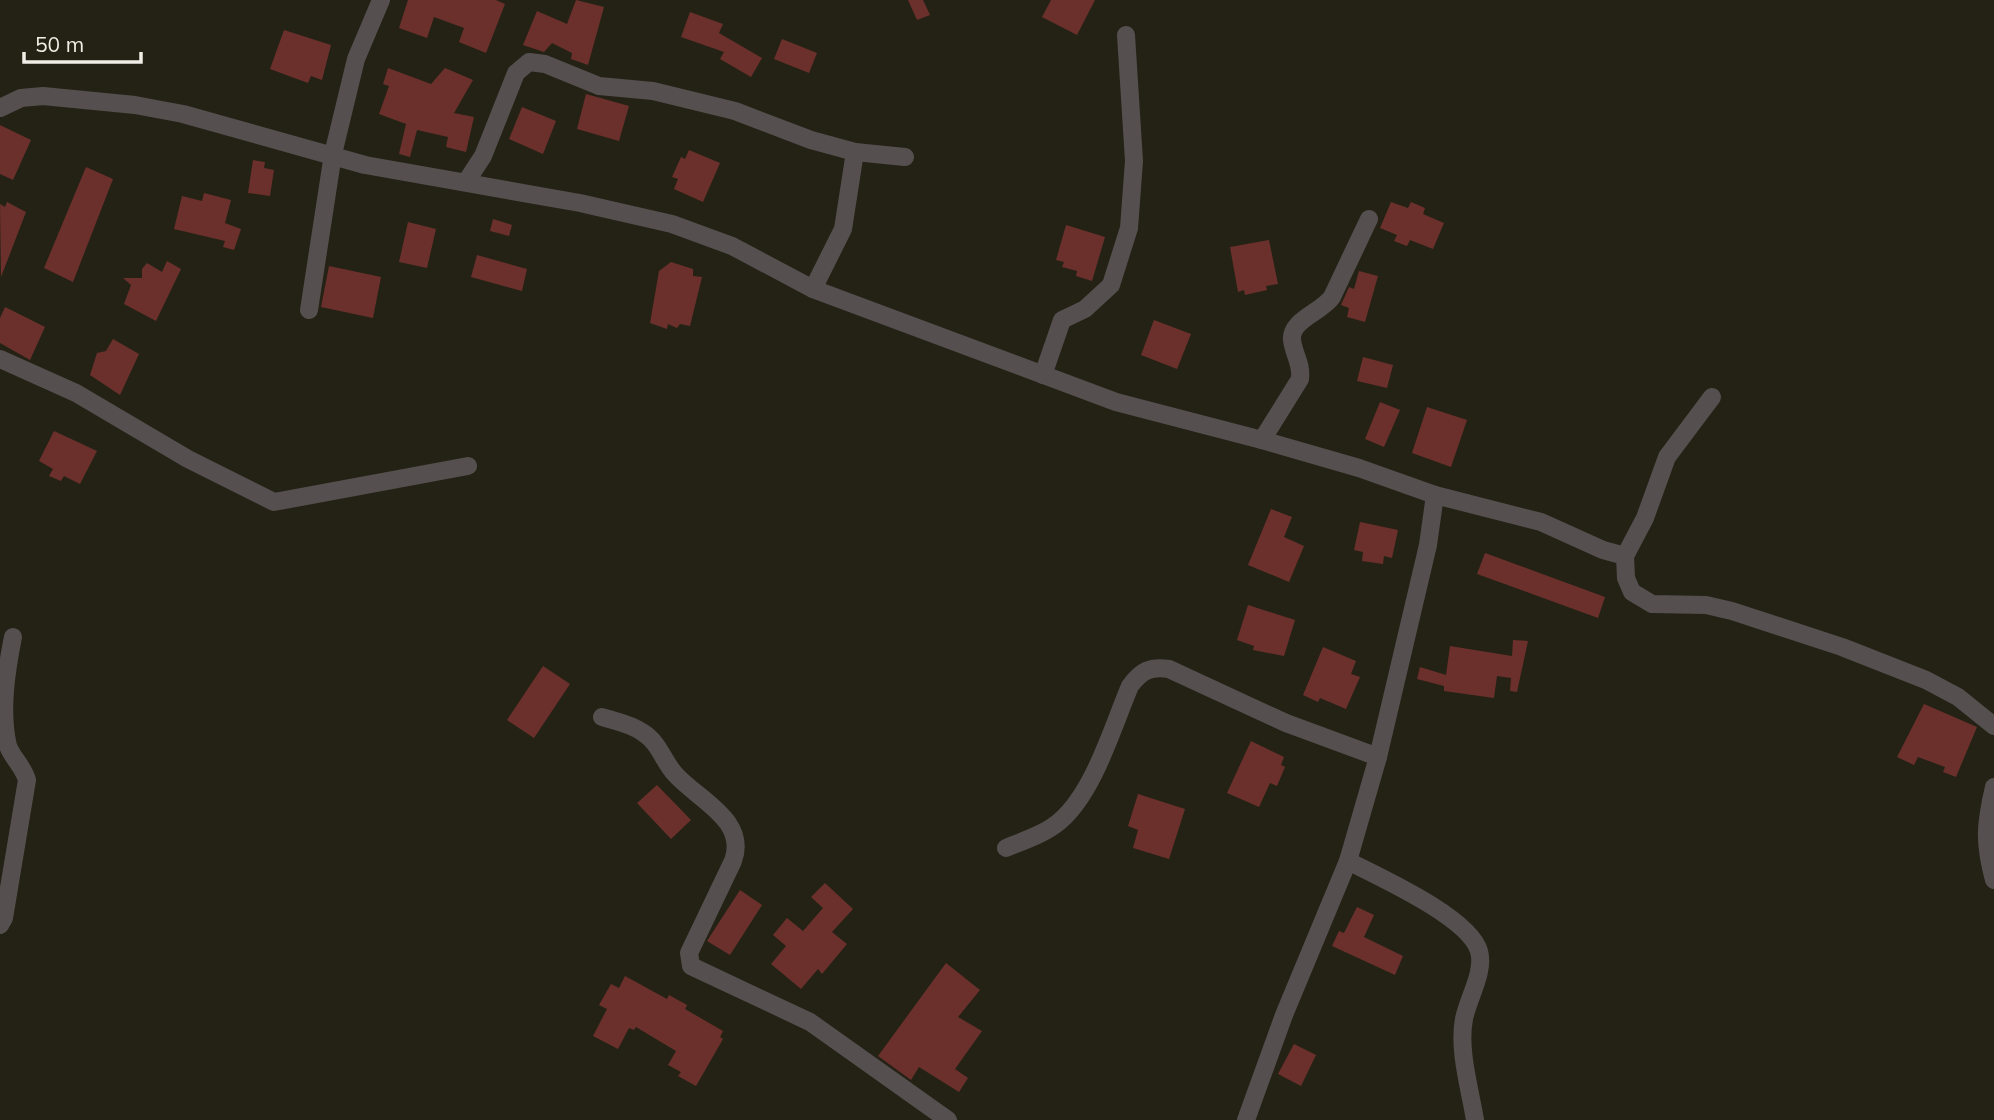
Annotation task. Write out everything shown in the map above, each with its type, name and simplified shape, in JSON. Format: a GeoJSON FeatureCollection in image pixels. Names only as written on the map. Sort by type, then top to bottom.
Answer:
{"type":"FeatureCollection","features":[{"type":"Feature","properties":{"kind":"street"},"geometry":{"type":"LineString","coordinates":[[309,310],[333,154],[356,59],[382,0]]}},
{"type":"Feature","properties":{"kind":"street"},"geometry":{"type":"LineString","coordinates":[[1043,375],[1062,320],[1092,304],[1111,285],[1129,228],[1134,161],[1126,35]]}},
{"type":"Feature","properties":{"kind":"street"},"geometry":{"type":"LineString","coordinates":[[466,183],[483,156],[516,73],[528,62],[545,65],[599,86],[653,91],[735,111],[811,140],[855,152],[905,157]]}},
{"type":"Feature","properties":{"kind":"street"},"geometry":{"type":"LineString","coordinates":[[0,108],[21,98],[43,96],[135,105],[183,114],[365,165],[580,203],[672,224],[732,246],[813,289],[1116,402],[1262,440],[1359,468],[1435,495],[1541,522],[1603,550],[1625,556]]}},
{"type":"Feature","properties":{"kind":"street"},"geometry":{"type":"LineString","coordinates":[[813,289],[843,229],[855,152]]}},
{"type":"Feature","properties":{"kind":"street"},"geometry":{"type":"LineString","coordinates":[[1262,440],[1300,379],[1302,368],[1292,338],[1293,330],[1299,323],[1324,308],[1332,297],[1369,219]]}},
{"type":"Feature","properties":{"kind":"street"},"geometry":{"type":"LineString","coordinates":[[0,359],[76,393],[188,459],[274,502],[468,466]]}},
{"type":"Feature","properties":{"kind":"street"},"geometry":{"type":"LineString","coordinates":[[1712,397],[1667,457],[1645,518],[1625,556],[1626,578],[1632,592],[1639,599],[1652,604],[1706,605],[1842,647],[1926,680],[1958,697],[1994,726]]}},
{"type":"Feature","properties":{"kind":"street"},"geometry":{"type":"LineString","coordinates":[[1246,1120],[1284,1015],[1348,861],[1378,757],[1428,545],[1435,495]]}},
{"type":"Feature","properties":{"kind":"street"},"geometry":{"type":"LineString","coordinates":[[0,925],[4,918],[27,780],[23,765],[9,748],[0,719],[13,637]]}},
{"type":"Feature","properties":{"kind":"street"},"geometry":{"type":"LineString","coordinates":[[1006,848],[1061,821],[1093,773],[1130,685],[1139,674],[1156,667],[1169,669],[1286,723],[1378,757]]}},
{"type":"Feature","properties":{"kind":"street"},"geometry":{"type":"LineString","coordinates":[[602,717],[640,730],[650,738],[672,771],[710,803],[737,839],[738,848],[733,861],[689,953],[691,966],[810,1022],[948,1120]]}},
{"type":"Feature","properties":{"kind":"street"},"geometry":{"type":"LineString","coordinates":[[1994,787],[1985,831],[1985,848],[1994,880]]}},
{"type":"Feature","properties":{"kind":"street"},"geometry":{"type":"LineString","coordinates":[[1348,861],[1439,910],[1474,940],[1480,961],[1463,1029],[1475,1120]]}},
{"type":"Feature","properties":{"kind":"building"},"geometry":{"type":"Polygon","coordinates":[[[408,0],[496,0],[505,4],[486,53],[459,42],[464,28],[434,17],[427,38],[399,28],[408,0]]]}},
{"type":"Feature","properties":{"kind":"building"},"geometry":{"type":"Polygon","coordinates":[[[576,0],[604,7],[588,65],[571,59],[572,53],[552,43],[544,52],[523,45],[537,11],[567,24],[576,0]]]}},
{"type":"Feature","properties":{"kind":"building"},"geometry":{"type":"Polygon","coordinates":[[[908,0],[923,0],[930,15],[917,20],[908,0]]]}},
{"type":"Feature","properties":{"kind":"building"},"geometry":{"type":"Polygon","coordinates":[[[1051,0],[1095,0],[1077,35],[1042,17],[1051,0]]]}},
{"type":"Feature","properties":{"kind":"building"},"geometry":{"type":"Polygon","coordinates":[[[690,12],[723,24],[719,33],[762,58],[751,77],[720,59],[724,52],[681,37],[690,12]]]}},
{"type":"Feature","properties":{"kind":"building"},"geometry":{"type":"Polygon","coordinates":[[[284,30],[331,45],[322,80],[311,76],[308,83],[270,69],[284,30]]]}},
{"type":"Feature","properties":{"kind":"building"},"geometry":{"type":"Polygon","coordinates":[[[782,39],[817,53],[809,73],[774,59],[782,39]]]}},
{"type":"Feature","properties":{"kind":"building"},"geometry":{"type":"Polygon","coordinates":[[[388,68],[431,84],[445,68],[473,80],[454,113],[474,117],[466,152],[446,147],[448,137],[417,130],[410,157],[399,154],[406,124],[379,114],[389,86],[383,84],[388,68]]]}},
{"type":"Feature","properties":{"kind":"building"},"geometry":{"type":"Polygon","coordinates":[[[586,94],[629,106],[619,141],[577,129],[586,94]]]}},
{"type":"Feature","properties":{"kind":"building"},"geometry":{"type":"Polygon","coordinates":[[[522,107],[556,121],[543,154],[509,139],[522,107]]]}},
{"type":"Feature","properties":{"kind":"building"},"geometry":{"type":"Polygon","coordinates":[[[0,125],[31,140],[13,180],[0,174],[0,125]]]}},
{"type":"Feature","properties":{"kind":"building"},"geometry":{"type":"Polygon","coordinates":[[[689,150],[720,163],[703,202],[674,189],[678,179],[672,177],[681,157],[685,159],[689,150]]]}},
{"type":"Feature","properties":{"kind":"building"},"geometry":{"type":"Polygon","coordinates":[[[253,160],[265,162],[264,168],[274,170],[270,196],[248,193],[253,160]]]}},
{"type":"Feature","properties":{"kind":"building"},"geometry":{"type":"Polygon","coordinates":[[[86,167],[113,179],[73,282],[44,268],[86,167]]]}},
{"type":"Feature","properties":{"kind":"building"},"geometry":{"type":"Polygon","coordinates":[[[204,193],[231,200],[225,223],[241,229],[234,250],[223,247],[225,241],[174,229],[182,196],[202,201],[204,193]]]}},
{"type":"Feature","properties":{"kind":"building"},"geometry":{"type":"Polygon","coordinates":[[[7,202],[26,212],[1,277],[0,204],[5,207],[7,202]]]}},
{"type":"Feature","properties":{"kind":"building"},"geometry":{"type":"Polygon","coordinates":[[[1391,202],[1408,208],[1411,202],[1425,208],[1423,214],[1444,223],[1433,249],[1410,240],[1407,246],[1394,241],[1397,235],[1380,228],[1391,202]]]}},
{"type":"Feature","properties":{"kind":"building"},"geometry":{"type":"Polygon","coordinates":[[[493,219],[512,225],[509,236],[490,231],[493,219]]]}},
{"type":"Feature","properties":{"kind":"building"},"geometry":{"type":"Polygon","coordinates":[[[408,222],[436,229],[427,268],[399,262],[408,222]]]}},
{"type":"Feature","properties":{"kind":"building"},"geometry":{"type":"Polygon","coordinates":[[[1066,225],[1105,237],[1092,281],[1076,276],[1077,271],[1062,267],[1064,262],[1056,260],[1066,225]]]}},
{"type":"Feature","properties":{"kind":"building"},"geometry":{"type":"Polygon","coordinates":[[[1269,240],[1278,284],[1266,286],[1267,290],[1245,295],[1244,290],[1238,292],[1230,247],[1269,240]]]}},
{"type":"Feature","properties":{"kind":"building"},"geometry":{"type":"Polygon","coordinates":[[[477,255],[527,269],[522,291],[471,277],[477,255]]]}},
{"type":"Feature","properties":{"kind":"building"},"geometry":{"type":"Polygon","coordinates":[[[167,261],[181,269],[156,321],[124,304],[131,285],[123,278],[142,278],[142,269],[147,263],[162,272],[167,261]]]}},
{"type":"Feature","properties":{"kind":"building"},"geometry":{"type":"Polygon","coordinates":[[[671,262],[693,269],[693,276],[702,277],[690,326],[680,324],[677,328],[668,324],[667,329],[650,323],[659,271],[671,262]]]}},
{"type":"Feature","properties":{"kind":"building"},"geometry":{"type":"Polygon","coordinates":[[[329,266],[381,277],[373,318],[321,307],[329,266]]]}},
{"type":"Feature","properties":{"kind":"building"},"geometry":{"type":"Polygon","coordinates":[[[1359,271],[1378,276],[1365,322],[1347,317],[1349,308],[1341,305],[1349,287],[1354,289],[1359,271]]]}},
{"type":"Feature","properties":{"kind":"building"},"geometry":{"type":"Polygon","coordinates":[[[5,307],[45,327],[30,360],[0,343],[0,318],[5,307]]]}},
{"type":"Feature","properties":{"kind":"building"},"geometry":{"type":"Polygon","coordinates":[[[1154,320],[1191,334],[1177,369],[1141,355],[1154,320]]]}},
{"type":"Feature","properties":{"kind":"building"},"geometry":{"type":"Polygon","coordinates":[[[113,339],[139,354],[120,395],[90,375],[97,353],[106,351],[113,339]]]}},
{"type":"Feature","properties":{"kind":"building"},"geometry":{"type":"Polygon","coordinates":[[[1363,357],[1393,365],[1387,388],[1357,381],[1363,357]]]}},
{"type":"Feature","properties":{"kind":"building"},"geometry":{"type":"Polygon","coordinates":[[[1380,402],[1400,410],[1384,447],[1365,439],[1380,402]]]}},
{"type":"Feature","properties":{"kind":"building"},"geometry":{"type":"Polygon","coordinates":[[[1427,407],[1467,420],[1451,467],[1412,453],[1427,407]]]}},
{"type":"Feature","properties":{"kind":"building"},"geometry":{"type":"Polygon","coordinates":[[[54,431],[97,451],[80,484],[64,476],[61,481],[49,476],[53,469],[39,461],[54,431]]]}},
{"type":"Feature","properties":{"kind":"building"},"geometry":{"type":"Polygon","coordinates":[[[1271,509],[1292,517],[1284,537],[1304,546],[1289,582],[1248,565],[1271,509]]]}},
{"type":"Feature","properties":{"kind":"building"},"geometry":{"type":"Polygon","coordinates":[[[1360,522],[1398,530],[1392,558],[1384,556],[1383,564],[1362,561],[1363,552],[1354,550],[1360,522]]]}},
{"type":"Feature","properties":{"kind":"building"},"geometry":{"type":"Polygon","coordinates":[[[1485,553],[1605,597],[1598,618],[1477,574],[1485,553]]]}},
{"type":"Feature","properties":{"kind":"building"},"geometry":{"type":"Polygon","coordinates":[[[1248,605],[1295,620],[1284,656],[1253,650],[1254,646],[1237,640],[1248,605]]]}},
{"type":"Feature","properties":{"kind":"building"},"geometry":{"type":"Polygon","coordinates":[[[1513,640],[1528,641],[1517,692],[1510,691],[1511,678],[1497,676],[1494,698],[1444,691],[1444,686],[1417,679],[1420,667],[1446,675],[1450,646],[1512,656],[1513,640]]]}},
{"type":"Feature","properties":{"kind":"building"},"geometry":{"type":"Polygon","coordinates":[[[1323,647],[1356,661],[1351,674],[1360,677],[1346,709],[1320,698],[1318,702],[1303,695],[1323,647]]]}},
{"type":"Feature","properties":{"kind":"building"},"geometry":{"type":"Polygon","coordinates":[[[543,666],[570,684],[534,738],[507,720],[543,666]]]}},
{"type":"Feature","properties":{"kind":"building"},"geometry":{"type":"Polygon","coordinates":[[[1924,704],[1977,727],[1956,777],[1943,772],[1945,767],[1918,757],[1914,765],[1897,757],[1924,704]]]}},
{"type":"Feature","properties":{"kind":"building"},"geometry":{"type":"Polygon","coordinates":[[[1251,741],[1284,757],[1281,765],[1285,767],[1277,786],[1270,783],[1259,807],[1227,793],[1251,741]]]}},
{"type":"Feature","properties":{"kind":"building"},"geometry":{"type":"Polygon","coordinates":[[[657,785],[691,820],[671,839],[637,803],[657,785]]]}},
{"type":"Feature","properties":{"kind":"building"},"geometry":{"type":"Polygon","coordinates":[[[1138,794],[1185,809],[1169,859],[1133,848],[1138,830],[1128,826],[1138,794]]]}},
{"type":"Feature","properties":{"kind":"building"},"geometry":{"type":"Polygon","coordinates":[[[825,883],[853,909],[832,932],[847,944],[822,974],[818,969],[801,989],[771,964],[786,946],[773,935],[787,918],[803,931],[823,908],[811,897],[825,883]]]}},
{"type":"Feature","properties":{"kind":"building"},"geometry":{"type":"Polygon","coordinates":[[[740,890],[762,905],[730,955],[707,941],[740,890]]]}},
{"type":"Feature","properties":{"kind":"building"},"geometry":{"type":"Polygon","coordinates":[[[1357,907],[1374,915],[1364,937],[1403,956],[1395,975],[1332,946],[1339,931],[1344,933],[1357,907]]]}},
{"type":"Feature","properties":{"kind":"building"},"geometry":{"type":"Polygon","coordinates":[[[946,963],[980,990],[958,1017],[982,1031],[955,1069],[968,1078],[959,1092],[919,1067],[911,1080],[878,1056],[946,963]]]}},
{"type":"Feature","properties":{"kind":"building"},"geometry":{"type":"Polygon","coordinates":[[[625,976],[667,999],[669,995],[687,1005],[685,1009],[723,1031],[720,1037],[723,1039],[696,1086],[678,1076],[681,1072],[668,1065],[676,1051],[636,1027],[634,1030],[629,1028],[618,1049],[593,1036],[607,1009],[599,1005],[611,984],[619,988],[625,976]]]}},
{"type":"Feature","properties":{"kind":"building"},"geometry":{"type":"Polygon","coordinates":[[[1294,1044],[1316,1055],[1301,1086],[1278,1074],[1294,1044]]]}}]}
